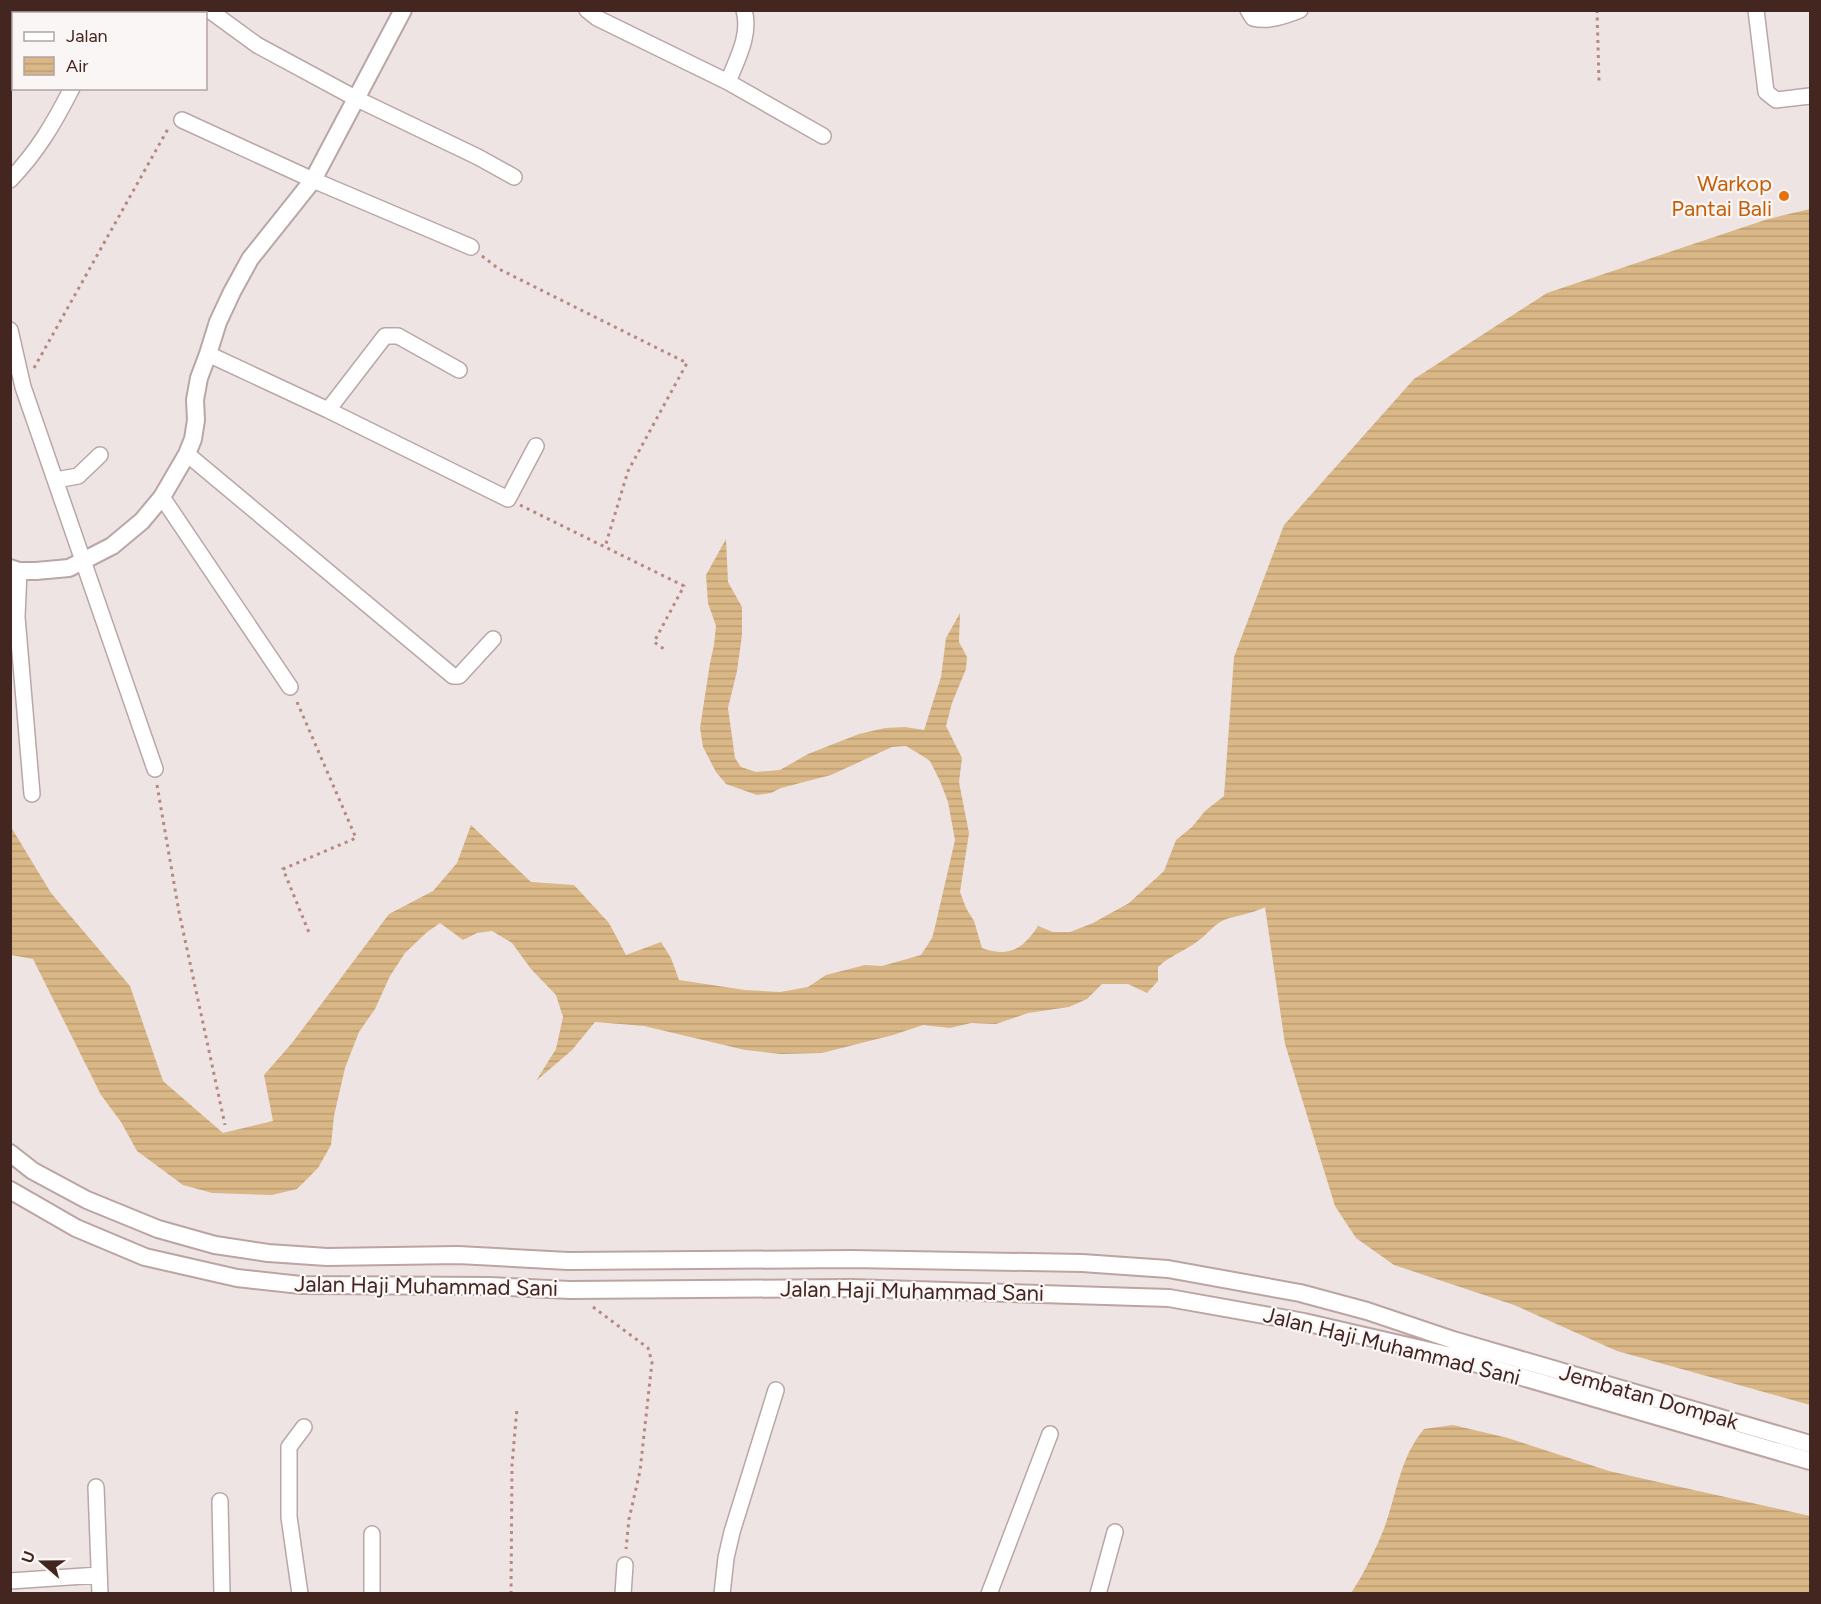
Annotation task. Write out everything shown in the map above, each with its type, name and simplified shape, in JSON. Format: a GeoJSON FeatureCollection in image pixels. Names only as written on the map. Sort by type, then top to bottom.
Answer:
{"type":"FeatureCollection","features":[{"type":"Feature","properties":{"kind":"main road"},"geometry":{"type":"LineString","coordinates":[[15,570],[69,568],[112,546],[142,521],[162,497],[193,439],[196,420],[195,400],[199,378],[218,322],[250,259],[313,180],[402,10]]}},
{"type":"Feature","properties":{"kind":"main road","name":"Jalan Haji Muhammad Sani"},"geometry":{"type":"LineString","coordinates":[[10,1153],[33,1171],[87,1200],[158,1229],[215,1245],[268,1253],[327,1257],[458,1255],[568,1261],[862,1259],[1082,1263],[1168,1269],[1300,1293],[1367,1311],[1450,1347],[1810,1461]]}},
{"type":"Feature","properties":{"kind":"main road","name":"Jalan Haji Muhammad Sani"},"geometry":{"type":"LineString","coordinates":[[10,1190],[76,1228],[145,1257],[237,1278],[301,1285],[490,1286],[570,1290],[851,1288],[1069,1293],[1169,1298],[1450,1347]]}},
{"type":"Feature","properties":{"kind":"main road"},"geometry":{"type":"LineString","coordinates":[[568,1261],[570,1290]]}},
{"type":"Feature","properties":{"kind":"main road","name":"Jembatan Dompak"},"geometry":{"type":"LineString","coordinates":[[1450,1347],[1810,1444]]}},
{"type":"Feature","properties":{"kind":"street"},"geometry":{"type":"LineString","coordinates":[[209,10],[257,45],[357,99],[461,148],[514,177]]}},
{"type":"Feature","properties":{"kind":"street"},"geometry":{"type":"LineString","coordinates":[[587,10],[597,18],[728,82],[823,136]]}},
{"type":"Feature","properties":{"kind":"street"},"geometry":{"type":"LineString","coordinates":[[728,82],[744,43],[747,22],[744,10]]}},
{"type":"Feature","properties":{"kind":"street"},"geometry":{"type":"LineString","coordinates":[[1248,10],[1253,18],[1258,19],[1278,17],[1300,10]]}},
{"type":"Feature","properties":{"kind":"street"},"geometry":{"type":"LineString","coordinates":[[1756,10],[1766,92],[1776,100],[1810,96]]}},
{"type":"Feature","properties":{"kind":"street"},"geometry":{"type":"LineString","coordinates":[[10,180],[29,161],[46,136],[71,90]]}},
{"type":"Feature","properties":{"kind":"street"},"geometry":{"type":"LineString","coordinates":[[182,120],[313,180],[471,247]]}},
{"type":"Feature","properties":{"kind":"street"},"geometry":{"type":"LineString","coordinates":[[10,330],[23,387],[154,769]]}},
{"type":"Feature","properties":{"kind":"street"},"geometry":{"type":"LineString","coordinates":[[328,410],[385,336],[398,336],[459,370]]}},
{"type":"Feature","properties":{"kind":"street"},"geometry":{"type":"LineString","coordinates":[[208,354],[328,410],[508,499],[536,446]]}},
{"type":"Feature","properties":{"kind":"street"},"geometry":{"type":"LineString","coordinates":[[56,480],[78,476],[100,454]]}},
{"type":"Feature","properties":{"kind":"street"},"geometry":{"type":"LineString","coordinates":[[187,454],[453,676],[459,676],[493,639]]}},
{"type":"Feature","properties":{"kind":"street"},"geometry":{"type":"LineString","coordinates":[[162,497],[290,687]]}},
{"type":"Feature","properties":{"kind":"street"},"geometry":{"type":"LineString","coordinates":[[15,570],[16,617],[32,794]]}},
{"type":"Feature","properties":{"kind":"street"},"geometry":{"type":"LineString","coordinates":[[722,1593],[732,1532],[776,1390]]}},
{"type":"Feature","properties":{"kind":"street"},"geometry":{"type":"LineString","coordinates":[[300,1593],[289,1517],[289,1447],[304,1427]]}},
{"type":"Feature","properties":{"kind":"street"},"geometry":{"type":"LineString","coordinates":[[989,1593],[1050,1434]]}},
{"type":"Feature","properties":{"kind":"street"},"geometry":{"type":"LineString","coordinates":[[96,1487],[100,1593]]}},
{"type":"Feature","properties":{"kind":"street"},"geometry":{"type":"LineString","coordinates":[[220,1502],[222,1593]]}},
{"type":"Feature","properties":{"kind":"street"},"geometry":{"type":"LineString","coordinates":[[1098,1593],[1115,1532]]}},
{"type":"Feature","properties":{"kind":"street"},"geometry":{"type":"LineString","coordinates":[[372,1534],[372,1593]]}},
{"type":"Feature","properties":{"kind":"street"},"geometry":{"type":"LineString","coordinates":[[623,1593],[625,1565]]}},
{"type":"Feature","properties":{"kind":"street"},"geometry":{"type":"LineString","coordinates":[[10,1581],[99,1575]]}},
{"type":"Feature","properties":{"kind":"path"},"geometry":{"type":"LineString","coordinates":[[1596,10],[1599,81]]}},
{"type":"Feature","properties":{"kind":"path"},"geometry":{"type":"LineString","coordinates":[[23,387],[165,131],[174,122],[182,120]]}},
{"type":"Feature","properties":{"kind":"path"},"geometry":{"type":"LineString","coordinates":[[471,247],[499,269],[687,363],[628,471],[605,547]]}},
{"type":"Feature","properties":{"kind":"path"},"geometry":{"type":"LineString","coordinates":[[508,499],[684,586],[654,642],[664,649]]}},
{"type":"Feature","properties":{"kind":"path"},"geometry":{"type":"LineString","coordinates":[[290,687],[356,838],[283,869],[310,935]]}},
{"type":"Feature","properties":{"kind":"path"},"geometry":{"type":"LineString","coordinates":[[154,769],[179,912],[225,1125]]}},
{"type":"Feature","properties":{"kind":"path"},"geometry":{"type":"LineString","coordinates":[[570,1290],[648,1348],[651,1362],[640,1471],[629,1519],[625,1565]]}},
{"type":"Feature","properties":{"kind":"path"},"geometry":{"type":"LineString","coordinates":[[511,1593],[512,1465],[517,1408]]}},
{"type":"Feature","properties":{"kind":"water"},"geometry":{"type":"Polygon","coordinates":[[[1810,209],[1810,1405],[1617,1351],[1514,1305],[1394,1265],[1356,1238],[1335,1206],[1285,1044],[1265,907],[1220,922],[1198,941],[1163,963],[1158,967],[1158,981],[1147,993],[1128,984],[1102,984],[1087,999],[1069,1007],[1028,1013],[996,1024],[971,1023],[950,1028],[923,1025],[822,1053],[781,1054],[745,1050],[644,1026],[595,1022],[572,1050],[536,1081],[556,1049],[563,1017],[556,995],[531,969],[512,943],[492,931],[477,933],[463,940],[440,923],[405,953],[390,976],[375,1009],[359,1032],[345,1068],[334,1116],[331,1145],[318,1168],[297,1189],[272,1195],[212,1193],[183,1185],[137,1151],[121,1122],[101,1095],[33,959],[11,955],[11,827],[51,893],[130,986],[163,1081],[223,1133],[273,1121],[264,1075],[292,1043],[389,914],[433,891],[457,863],[471,825],[531,882],[574,885],[609,923],[626,955],[661,942],[671,958],[679,980],[745,990],[780,992],[808,987],[826,975],[865,965],[882,966],[921,955],[932,938],[955,840],[948,802],[930,761],[906,746],[892,747],[831,775],[757,795],[726,784],[716,772],[703,747],[700,728],[716,626],[708,603],[706,575],[726,539],[728,582],[742,607],[742,635],[737,671],[728,708],[735,758],[741,767],[756,772],[780,770],[808,754],[859,734],[885,728],[905,727],[924,730],[941,677],[946,638],[960,613],[959,642],[967,657],[966,669],[952,703],[946,726],[962,758],[959,782],[969,833],[960,892],[974,921],[982,948],[1000,952],[1014,949],[1027,941],[1038,926],[1053,932],[1070,932],[1093,923],[1129,903],[1164,871],[1176,840],[1224,796],[1234,657],[1284,525],[1414,379],[1547,293],[1768,219],[1810,209]]]}},
{"type":"Feature","properties":{"kind":"water"},"geometry":{"type":"Polygon","coordinates":[[[1453,1425],[1508,1438],[1609,1471],[1810,1516],[1810,1593],[1351,1593],[1366,1569],[1379,1540],[1400,1474],[1416,1439],[1424,1429],[1453,1425]]]}},
{"type":"Feature","properties":{"kind":"place","name":"Warkop Pantai Bali"},"geometry":{"type":"Point","coordinates":[1784,196]}}]}
